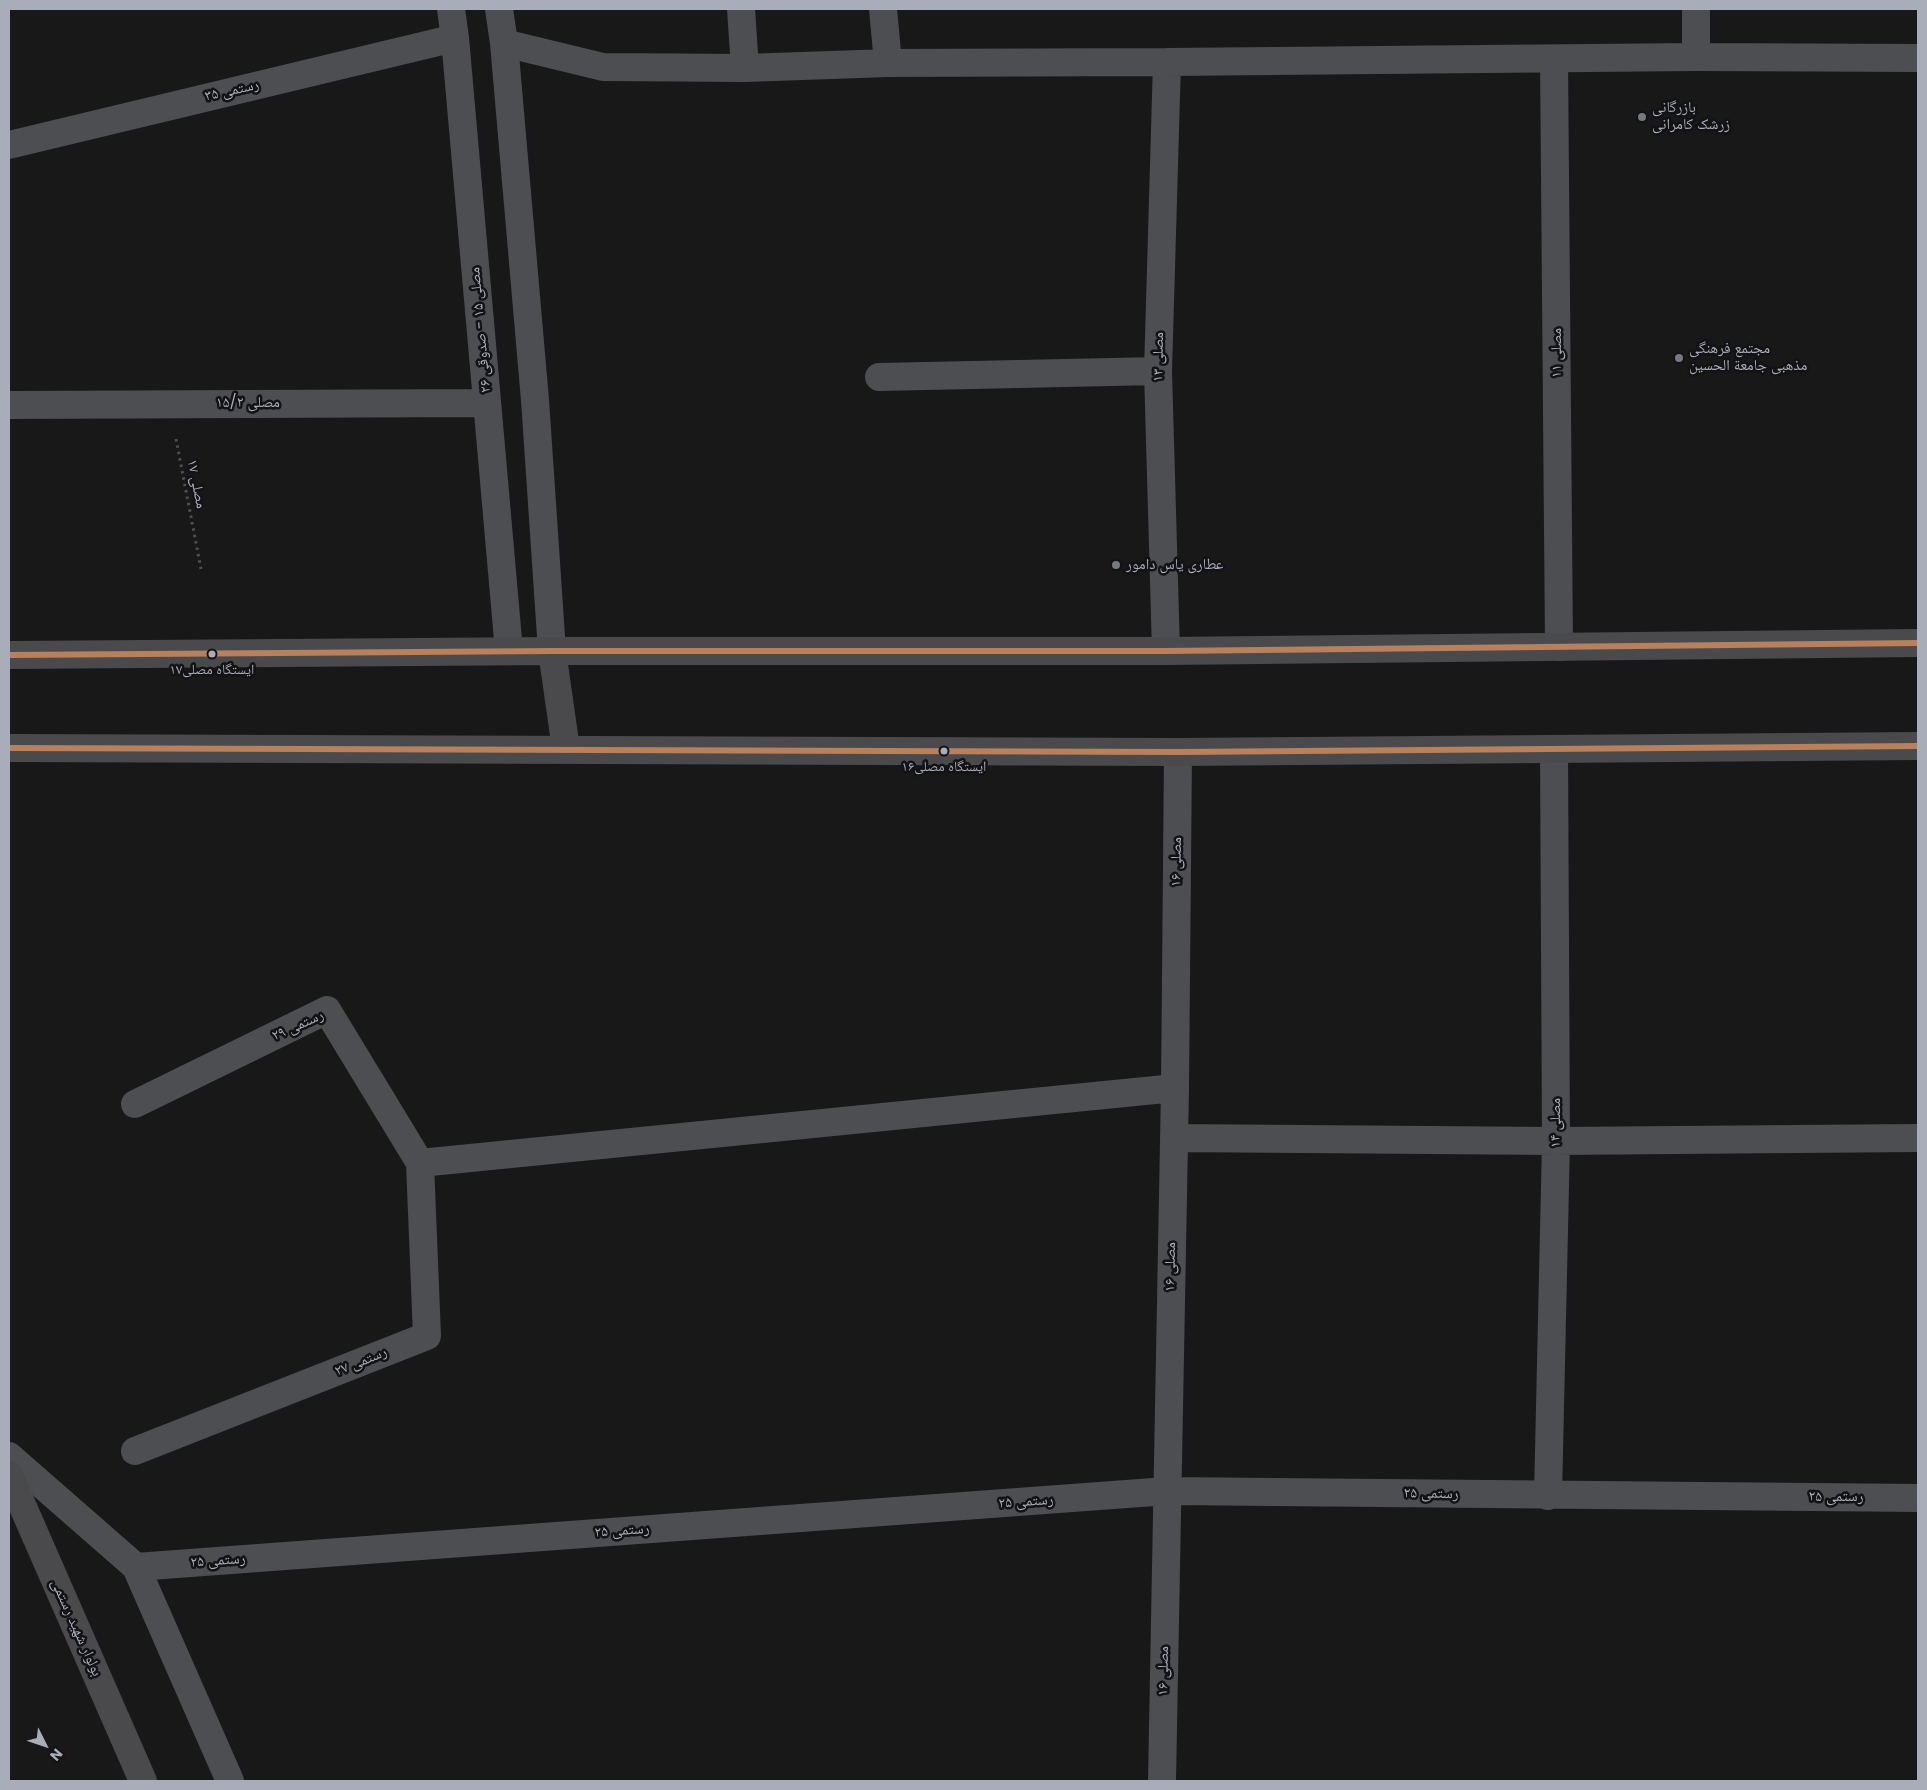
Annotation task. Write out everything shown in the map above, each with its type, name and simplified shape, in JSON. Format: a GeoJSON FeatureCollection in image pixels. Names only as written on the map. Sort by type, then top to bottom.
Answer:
{"type":"FeatureCollection","features":[{"type":"Feature","properties":{"kind":"main road"},"geometry":{"type":"LineString","coordinates":[[9,655],[509,651],[1166,651],[1918,643]]}},
{"type":"Feature","properties":{"kind":"main road"},"geometry":{"type":"LineString","coordinates":[[552,651],[566,749]]}},
{"type":"Feature","properties":{"kind":"main road"},"geometry":{"type":"LineString","coordinates":[[13,751],[566,749],[1178,752],[1918,746]]}},
{"type":"Feature","properties":{"kind":"main road","name":"بولوار شهید رستمی"},"geometry":{"type":"LineString","coordinates":[[9,1475],[143,1781]]}},
{"type":"Feature","properties":{"kind":"street","name":"مصلی ۱۵ - صدوقی ۲۶"},"geometry":{"type":"LineString","coordinates":[[451,9],[509,651]]}},
{"type":"Feature","properties":{"kind":"street"},"geometry":{"type":"LineString","coordinates":[[499,9],[504,43],[534,390],[552,651]]}},
{"type":"Feature","properties":{"kind":"street"},"geometry":{"type":"LineString","coordinates":[[741,9],[745,68]]}},
{"type":"Feature","properties":{"kind":"street"},"geometry":{"type":"LineString","coordinates":[[883,9],[888,63]]}},
{"type":"Feature","properties":{"kind":"street"},"geometry":{"type":"LineString","coordinates":[[1696,9],[1696,57]]}},
{"type":"Feature","properties":{"kind":"street","name":"رستمی ۳۵"},"geometry":{"type":"LineString","coordinates":[[9,145],[455,38]]}},
{"type":"Feature","properties":{"kind":"street"},"geometry":{"type":"LineString","coordinates":[[504,43],[603,67],[745,68],[888,63],[1696,57],[1918,58]]}},
{"type":"Feature","properties":{"kind":"street","name":"مصلی ۱۱"},"geometry":{"type":"LineString","coordinates":[[1554,59],[1559,647]]}},
{"type":"Feature","properties":{"kind":"street","name":"مصلی ۱۳"},"geometry":{"type":"LineString","coordinates":[[1166,651],[1158,371],[1167,62]]}},
{"type":"Feature","properties":{"kind":"street"},"geometry":{"type":"LineString","coordinates":[[879,377],[1158,371]]}},
{"type":"Feature","properties":{"kind":"street","name":"مصلی ۱۵/۲"},"geometry":{"type":"LineString","coordinates":[[9,405],[487,403]]}},
{"type":"Feature","properties":{"kind":"street","name":"مصلی ۱۴"},"geometry":{"type":"LineString","coordinates":[[1548,1496],[1556,1141],[1554,750]]}},
{"type":"Feature","properties":{"kind":"street","name":"مصلی ۱۶"},"geometry":{"type":"LineString","coordinates":[[1162,1781],[1175,1088],[1178,752]]}},
{"type":"Feature","properties":{"kind":"street","name":"رستمی ۲۹"},"geometry":{"type":"LineString","coordinates":[[135,1104],[327,1010],[420,1163]]}},
{"type":"Feature","properties":{"kind":"street"},"geometry":{"type":"LineString","coordinates":[[420,1163],[1175,1088]]}},
{"type":"Feature","properties":{"kind":"street"},"geometry":{"type":"LineString","coordinates":[[1174,1138],[1556,1141],[1918,1138]]}},
{"type":"Feature","properties":{"kind":"street","name":"رستمی ۲۷"},"geometry":{"type":"LineString","coordinates":[[135,1451],[427,1336],[420,1163]]}},
{"type":"Feature","properties":{"kind":"street"},"geometry":{"type":"LineString","coordinates":[[9,1456],[136,1567],[230,1781]]}},
{"type":"Feature","properties":{"kind":"street","name":"رستمی ۲۵"},"geometry":{"type":"LineString","coordinates":[[136,1567],[1167,1491],[1918,1498]]}},
{"type":"Feature","properties":{"kind":"path","name":"مصلی ۱۷"},"geometry":{"type":"LineString","coordinates":[[170,404],[201,569]]}},
{"type":"Feature","properties":{"kind":"transit line"},"geometry":{"type":"LineString","coordinates":[[9,655],[552,651],[1166,651],[1918,643]]}},
{"type":"Feature","properties":{"kind":"transit line"},"geometry":{"type":"LineString","coordinates":[[9,748],[1178,752],[1918,746]]}},
{"type":"Feature","properties":{"kind":"place","name":"بازرگانی زرشک کامرانی"},"geometry":{"type":"Point","coordinates":[1642,117]}},
{"type":"Feature","properties":{"kind":"place","name":"مجتمع فرهنگی مذهبی جامعة الحسین"},"geometry":{"type":"Point","coordinates":[1679,358]}},
{"type":"Feature","properties":{"kind":"place","name":"عطاری یاس دامور"},"geometry":{"type":"Point","coordinates":[1116,565]}},
{"type":"Feature","properties":{"kind":"place","name":"ایستگاه مصلی۱۷"},"geometry":{"type":"Point","coordinates":[212,654]}},
{"type":"Feature","properties":{"kind":"place","name":"ایستگاه مصلی۱۶"},"geometry":{"type":"Point","coordinates":[944,751]}}]}
